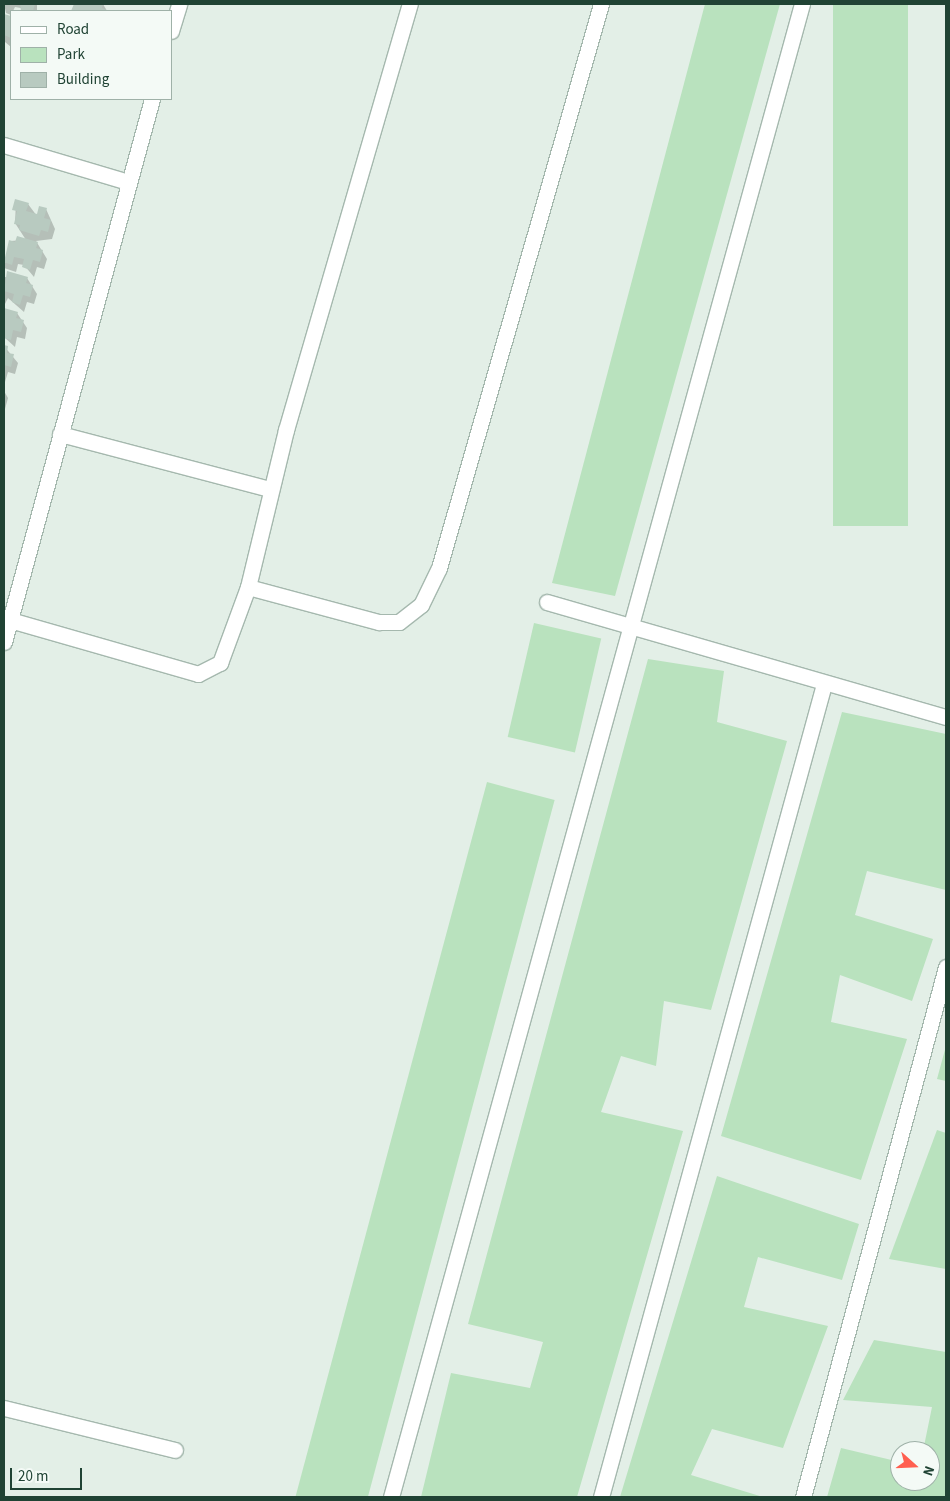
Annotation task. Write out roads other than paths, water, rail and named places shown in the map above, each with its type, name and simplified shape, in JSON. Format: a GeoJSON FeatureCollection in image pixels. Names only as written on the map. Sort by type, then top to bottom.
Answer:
{"type":"FeatureCollection","features":[{"type":"Feature","properties":{"kind":"street"},"geometry":{"type":"LineString","coordinates":[[172,28],[179,4]]}},
{"type":"Feature","properties":{"kind":"street"},"geometry":{"type":"LineString","coordinates":[[10,620],[198,674],[220,663],[248,587],[270,489],[410,4]]}},
{"type":"Feature","properties":{"kind":"street"},"geometry":{"type":"LineString","coordinates":[[248,587],[378,622],[399,622],[421,605],[439,568],[600,4]]}},
{"type":"Feature","properties":{"kind":"street"},"geometry":{"type":"LineString","coordinates":[[391,1497],[802,4]]}},
{"type":"Feature","properties":{"kind":"street"},"geometry":{"type":"LineString","coordinates":[[4,642],[152,100]]}},
{"type":"Feature","properties":{"kind":"street"},"geometry":{"type":"LineString","coordinates":[[4,145],[128,182]]}},
{"type":"Feature","properties":{"kind":"street"},"geometry":{"type":"LineString","coordinates":[[60,434],[270,489]]}},
{"type":"Feature","properties":{"kind":"street"},"geometry":{"type":"LineString","coordinates":[[547,602],[824,684],[946,717]]}},
{"type":"Feature","properties":{"kind":"street"},"geometry":{"type":"LineString","coordinates":[[601,1497],[824,684]]}},
{"type":"Feature","properties":{"kind":"street"},"geometry":{"type":"LineString","coordinates":[[803,1497],[946,967]]}},
{"type":"Feature","properties":{"kind":"street"},"geometry":{"type":"LineString","coordinates":[[4,1408],[175,1450]]}}]}
